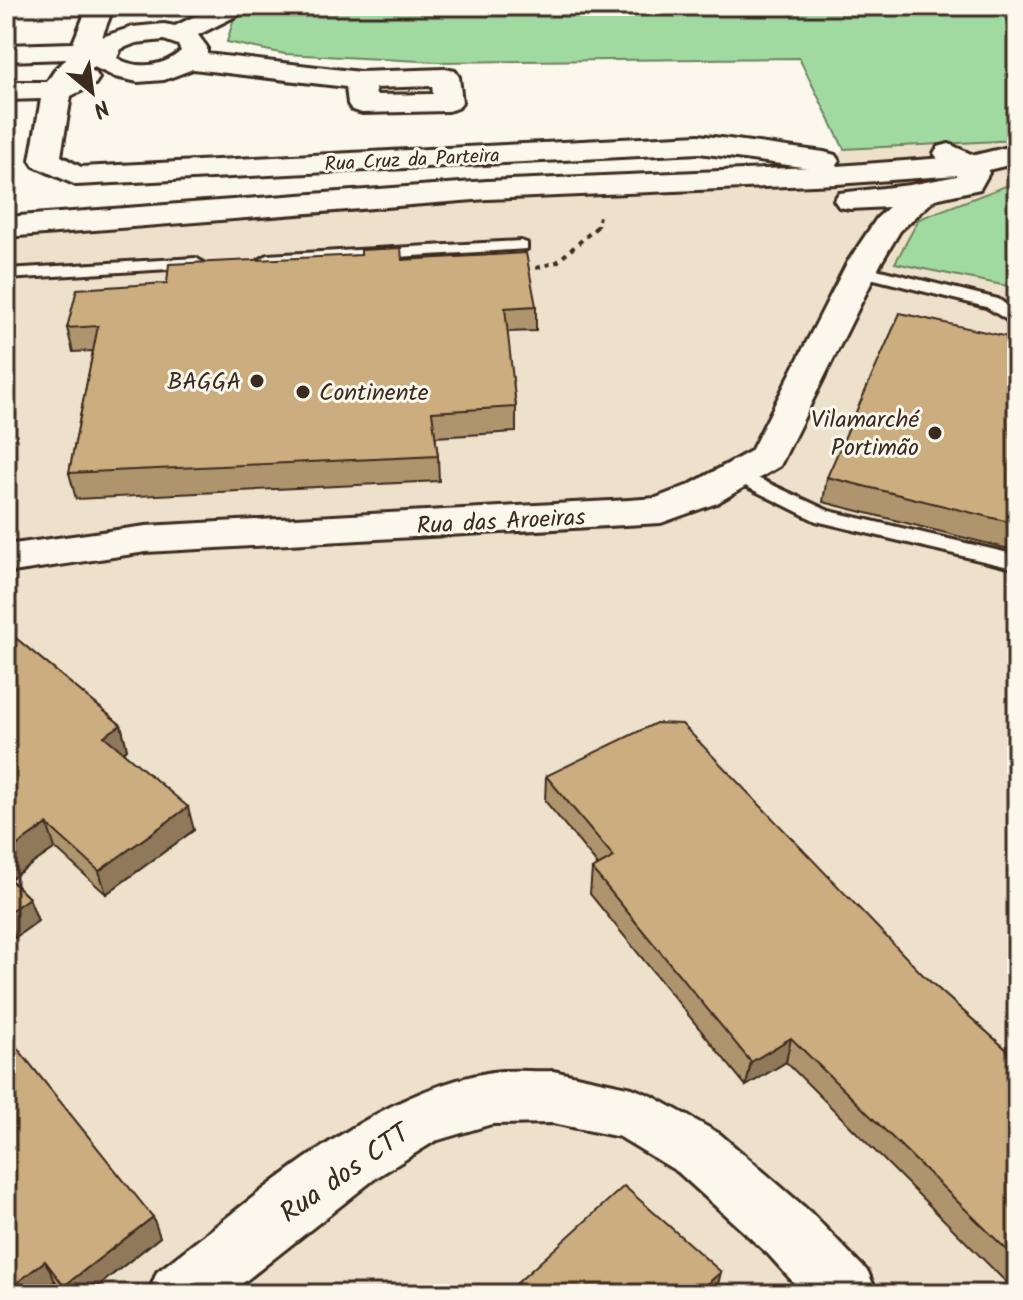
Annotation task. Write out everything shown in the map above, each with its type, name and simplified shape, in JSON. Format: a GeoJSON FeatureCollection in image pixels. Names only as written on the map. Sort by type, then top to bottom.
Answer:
{"type":"FeatureCollection","features":[{"type":"Feature","properties":{"kind":"street"},"geometry":{"type":"LineString","coordinates":[[21,118],[56,104],[98,73],[101,6]]}},
{"type":"Feature","properties":{"kind":"street"},"geometry":{"type":"LineString","coordinates":[[6,53],[98,58],[154,72],[235,6]]}},
{"type":"Feature","properties":{"kind":"street"},"geometry":{"type":"LineString","coordinates":[[98,58],[111,43],[132,35],[182,48],[360,80]]}},
{"type":"Feature","properties":{"kind":"street"},"geometry":{"type":"LineString","coordinates":[[6,91],[56,104]]}},
{"type":"Feature","properties":{"kind":"street","name":"Rua Cruz da Parteira"},"geometry":{"type":"LineString","coordinates":[[56,104],[45,160],[76,176],[699,144],[840,177]]}},
{"type":"Feature","properties":{"kind":"street"},"geometry":{"type":"LineString","coordinates":[[6,210],[840,177],[1017,154]]}},
{"type":"Feature","properties":{"kind":"street"},"geometry":{"type":"LineString","coordinates":[[6,227],[487,190],[780,178],[840,177],[877,200],[969,182],[974,173],[960,159]]}},
{"type":"Feature","properties":{"kind":"street"},"geometry":{"type":"LineString","coordinates":[[840,177],[860,228],[862,266]]}},
{"type":"Feature","properties":{"kind":"street","name":"Rua das Aroeiras"},"geometry":{"type":"LineString","coordinates":[[6,559],[146,539],[661,510],[703,494],[766,458],[862,266],[888,225],[924,193]]}},
{"type":"Feature","properties":{"kind":"street","name":"Rua dos CTT"},"geometry":{"type":"LineString","coordinates":[[179,1294],[356,1158],[419,1120],[492,1098],[553,1097],[632,1114],[699,1153],[789,1233],[846,1294]]}},
{"type":"Feature","properties":{"kind":"lane"},"geometry":{"type":"LineString","coordinates":[[249,260],[521,246]]}},
{"type":"Feature","properties":{"kind":"lane"},"geometry":{"type":"LineString","coordinates":[[6,274],[218,262]]}},
{"type":"Feature","properties":{"kind":"lane"},"geometry":{"type":"LineString","coordinates":[[862,266],[992,303],[1015,318],[1017,328]]}},
{"type":"Feature","properties":{"kind":"lane"},"geometry":{"type":"LineString","coordinates":[[738,475],[823,516],[1017,562]]}},
{"type":"Feature","properties":{"kind":"path"},"geometry":{"type":"LineString","coordinates":[[521,246],[521,273],[557,262],[598,227],[605,184]]}},
{"type":"Feature","properties":{"kind":"shaded area"},"geometry":{"type":"Polygon","coordinates":[[[1017,140],[1017,946],[1009,951],[1017,959],[1017,1294],[6,1294],[6,227],[827,169],[844,149],[1017,140]]]}},
{"type":"Feature","properties":{"kind":"green space"},"geometry":{"type":"Polygon","coordinates":[[[258,6],[1017,6],[1017,140],[844,149],[799,58],[439,62],[285,54],[227,42],[234,18],[258,6]]]}},
{"type":"Feature","properties":{"kind":"green space"},"geometry":{"type":"Polygon","coordinates":[[[1017,176],[1017,288],[895,263],[919,219],[1006,186],[1017,176]]]}},
{"type":"Feature","properties":{"kind":"building","name":"Continente"},"geometry":{"type":"Polygon","coordinates":[[[401,248],[402,260],[526,253],[536,306],[505,308],[516,407],[432,412],[438,456],[69,473],[98,326],[67,328],[77,289],[167,283],[169,264],[361,255],[361,250],[401,248]]]}},
{"type":"Feature","properties":{"kind":"building","name":"Vilamarché Portimão"},"geometry":{"type":"Polygon","coordinates":[[[900,313],[1017,339],[1017,524],[827,477],[900,313]]]}},
{"type":"Feature","properties":{"kind":"building"},"geometry":{"type":"Polygon","coordinates":[[[6,630],[121,725],[104,736],[188,807],[99,871],[47,824],[6,853],[6,630]]]}},
{"type":"Feature","properties":{"kind":"building"},"geometry":{"type":"Polygon","coordinates":[[[656,723],[682,724],[925,977],[1017,1059],[1017,1260],[791,1038],[751,1062],[592,869],[614,857],[546,776],[656,723]]]}},
{"type":"Feature","properties":{"kind":"building"},"geometry":{"type":"Polygon","coordinates":[[[6,876],[29,898],[6,914],[6,876]]]}},
{"type":"Feature","properties":{"kind":"building"},"geometry":{"type":"Polygon","coordinates":[[[6,1034],[153,1217],[64,1286],[45,1261],[6,1291],[6,1034]]]}},
{"type":"Feature","properties":{"kind":"building"},"geometry":{"type":"Polygon","coordinates":[[[624,1186],[721,1272],[695,1294],[505,1294],[624,1186]]]}},
{"type":"Feature","properties":{"kind":"place","name":"BAGGA"},"geometry":{"type":"Point","coordinates":[257,381]}},
{"type":"Feature","properties":{"kind":"place","name":"Continente"},"geometry":{"type":"Point","coordinates":[303,392]}},
{"type":"Feature","properties":{"kind":"place","name":"Vilamarché Portimão"},"geometry":{"type":"Point","coordinates":[935,433]}}]}
